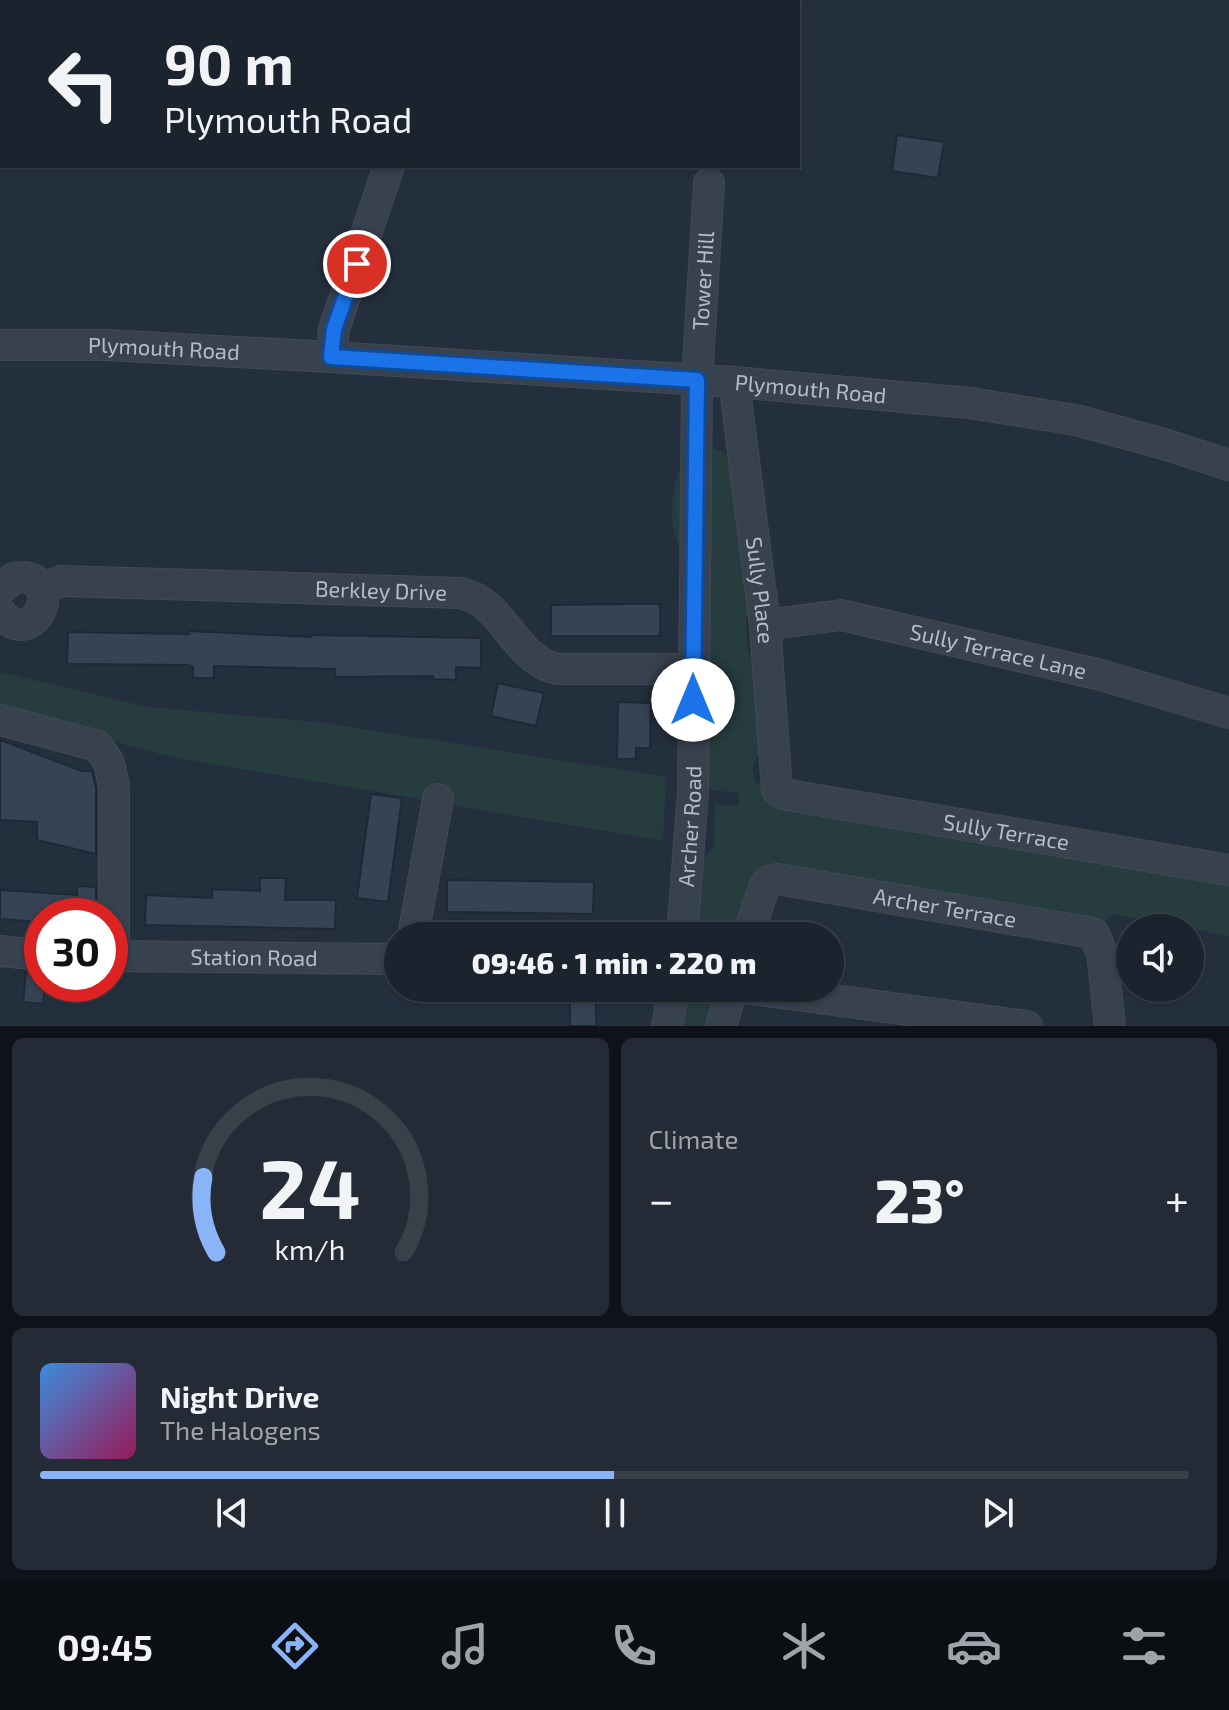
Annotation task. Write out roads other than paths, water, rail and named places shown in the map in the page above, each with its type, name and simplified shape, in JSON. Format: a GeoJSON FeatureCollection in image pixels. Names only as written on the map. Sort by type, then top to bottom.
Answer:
{"type":"FeatureCollection","features":[{"type":"Feature","properties":{"kind":"street"},"geometry":{"type":"LineString","coordinates":[[331,357],[334,329],[388,168]]}},
{"type":"Feature","properties":{"kind":"street","name":"Tower Hill"},"geometry":{"type":"LineString","coordinates":[[697,380],[709,176]]}},
{"type":"Feature","properties":{"kind":"street","name":"Plymouth Road"},"geometry":{"type":"LineString","coordinates":[[0,345],[106,345],[331,357],[734,382],[970,403],[1076,420],[1229,465]]}},
{"type":"Feature","properties":{"kind":"street","name":"Archer Road"},"geometry":{"type":"LineString","coordinates":[[683,922],[693,792],[697,380]]}},
{"type":"Feature","properties":{"kind":"street","name":"Sully Place"},"geometry":{"type":"LineString","coordinates":[[734,382],[765,625],[774,783],[783,794]]}},
{"type":"Feature","properties":{"kind":"street","name":"Berkley Drive"},"geometry":{"type":"LineString","coordinates":[[0,590],[6,582],[21,577],[35,581],[41,590],[61,581],[460,593],[473,595],[485,602],[523,649],[543,666],[557,669],[693,669]]}},
{"type":"Feature","properties":{"kind":"street"},"geometry":{"type":"LineString","coordinates":[[0,612],[11,622],[19,624],[34,620],[43,608],[41,590]]}},
{"type":"Feature","properties":{"kind":"street","name":"Sully Terrace Lane"},"geometry":{"type":"LineString","coordinates":[[765,625],[841,615],[1101,675],[1229,713]]}},
{"type":"Feature","properties":{"kind":"street"},"geometry":{"type":"LineString","coordinates":[[0,720],[98,746],[109,763],[114,786],[113,898]]}},
{"type":"Feature","properties":{"kind":"street","name":"Sully Terrace"},"geometry":{"type":"LineString","coordinates":[[783,794],[1229,870]]}},
{"type":"Feature","properties":{"kind":"street"},"geometry":{"type":"LineString","coordinates":[[416,922],[438,799]]}},
{"type":"Feature","properties":{"kind":"street","name":"Archer Terrace"},"geometry":{"type":"LineString","coordinates":[[753,922],[764,887],[769,881],[777,879],[1094,934],[1102,953],[1110,1026]]}},
{"type":"Feature","properties":{"kind":"street"},"geometry":{"type":"LineString","coordinates":[[0,951],[24,953]]}},
{"type":"Feature","properties":{"kind":"street","name":"Station Road"},"geometry":{"type":"LineString","coordinates":[[128,956],[384,959]]}},
{"type":"Feature","properties":{"kind":"street"},"geometry":{"type":"LineString","coordinates":[[844,1001],[1027,1026]]}},
{"type":"Feature","properties":{"kind":"street"},"geometry":{"type":"LineString","coordinates":[[667,1026],[671,1002]]}},
{"type":"Feature","properties":{"kind":"street"},"geometry":{"type":"LineString","coordinates":[[721,1026],[729,1002]]}}]}
